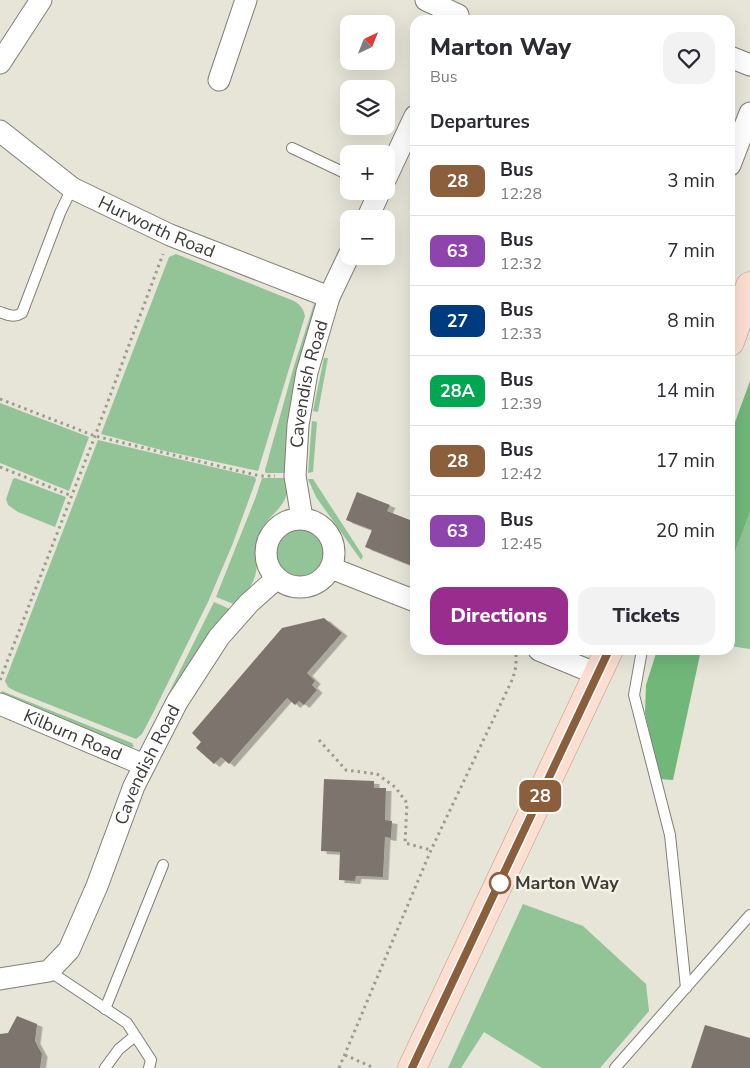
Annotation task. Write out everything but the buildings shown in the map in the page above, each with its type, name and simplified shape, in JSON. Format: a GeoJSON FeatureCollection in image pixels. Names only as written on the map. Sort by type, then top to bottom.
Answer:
{"type":"FeatureCollection","features":[{"type":"Feature","properties":{"kind":"main road"},"geometry":{"type":"LineString","coordinates":[[735,328],[750,286]]}},
{"type":"Feature","properties":{"kind":"main road"},"geometry":{"type":"LineString","coordinates":[[412,1068],[606,655]]}},
{"type":"Feature","properties":{"kind":"street"},"geometry":{"type":"LineString","coordinates":[[0,63],[41,0]]}},
{"type":"Feature","properties":{"kind":"street"},"geometry":{"type":"LineString","coordinates":[[219,80],[246,0]]}},
{"type":"Feature","properties":{"kind":"street"},"geometry":{"type":"LineString","coordinates":[[426,0],[460,12]]}},
{"type":"Feature","properties":{"kind":"street"},"geometry":{"type":"LineString","coordinates":[[735,59],[750,65]]}},
{"type":"Feature","properties":{"kind":"street"},"geometry":{"type":"LineString","coordinates":[[735,153],[750,113]]}},
{"type":"Feature","properties":{"kind":"street","name":"Hurworth Road"},"geometry":{"type":"LineString","coordinates":[[0,131],[72,188],[170,234],[329,296]]}},
{"type":"Feature","properties":{"kind":"street"},"geometry":{"type":"LineString","coordinates":[[395,164],[410,140]]}},
{"type":"Feature","properties":{"kind":"street","name":"Cavendish Road"},"geometry":{"type":"LineString","coordinates":[[302,518],[295,476],[298,425],[307,372],[329,296],[344,265]]}},
{"type":"Feature","properties":{"kind":"street"},"geometry":{"type":"LineString","coordinates":[[302,518],[322,527],[330,536],[334,546],[334,557],[331,568],[317,584],[296,588],[285,585],[276,579],[269,570],[265,550],[273,531],[281,524],[302,518]]}},
{"type":"Feature","properties":{"kind":"street"},"geometry":{"type":"LineString","coordinates":[[331,568],[410,599]]}},
{"type":"Feature","properties":{"kind":"street","name":"Cavendish Road"},"geometry":{"type":"LineString","coordinates":[[50,970],[69,950],[97,886],[134,786],[178,702],[219,637],[249,603],[276,579]]}},
{"type":"Feature","properties":{"kind":"street"},"geometry":{"type":"LineString","coordinates":[[551,655],[597,674]]}},
{"type":"Feature","properties":{"kind":"street","name":"Kilburn Road"},"geometry":{"type":"LineString","coordinates":[[0,704],[144,765]]}},
{"type":"Feature","properties":{"kind":"street"},"geometry":{"type":"LineString","coordinates":[[0,979],[50,970]]}},
{"type":"Feature","properties":{"kind":"lane"},"geometry":{"type":"LineString","coordinates":[[292,148],[340,171]]}},
{"type":"Feature","properties":{"kind":"lane"},"geometry":{"type":"LineString","coordinates":[[0,312],[11,316],[18,316],[22,313],[60,213],[72,188]]}},
{"type":"Feature","properties":{"kind":"lane"},"geometry":{"type":"LineString","coordinates":[[641,655],[634,695],[670,835],[686,988]]}},
{"type":"Feature","properties":{"kind":"lane"},"geometry":{"type":"LineString","coordinates":[[105,1009],[163,865]]}},
{"type":"Feature","properties":{"kind":"lane"},"geometry":{"type":"LineString","coordinates":[[615,1068],[750,915]]}},
{"type":"Feature","properties":{"kind":"lane"},"geometry":{"type":"LineString","coordinates":[[50,970],[127,1023],[151,1060],[149,1068]]}},
{"type":"Feature","properties":{"kind":"lane"},"geometry":{"type":"LineString","coordinates":[[104,1068],[119,1049],[135,1036]]}},
{"type":"Feature","properties":{"kind":"path"},"geometry":{"type":"LineString","coordinates":[[0,680],[95,436],[170,234]]}},
{"type":"Feature","properties":{"kind":"path"},"geometry":{"type":"LineString","coordinates":[[0,399],[95,436],[260,476],[295,476]]}},
{"type":"Feature","properties":{"kind":"path"},"geometry":{"type":"LineString","coordinates":[[0,467],[72,496]]}},
{"type":"Feature","properties":{"kind":"path"},"geometry":{"type":"LineString","coordinates":[[339,1068],[431,850],[513,678],[516,655]]}},
{"type":"Feature","properties":{"kind":"path"},"geometry":{"type":"LineString","coordinates":[[319,740],[346,770],[377,774],[396,787],[406,803],[405,844],[431,850]]}},
{"type":"Feature","properties":{"kind":"path"},"geometry":{"type":"LineString","coordinates":[[345,1054],[374,1068]]}},
{"type":"Feature","properties":{"kind":"green space"},"geometry":{"type":"Polygon","coordinates":[[[176,254],[294,301],[300,306],[305,316],[258,471],[165,451],[101,434],[169,257],[176,254]]]}},
{"type":"Feature","properties":{"kind":"green space"},"geometry":{"type":"Polygon","coordinates":[[[314,304],[316,305],[287,473],[266,473],[265,470],[294,366],[314,304]]]}},
{"type":"Feature","properties":{"kind":"green space"},"geometry":{"type":"Polygon","coordinates":[[[324,358],[328,358],[318,412],[313,411],[324,358]]]}},
{"type":"Feature","properties":{"kind":"green space"},"geometry":{"type":"Polygon","coordinates":[[[750,381],[750,512],[735,552],[735,422],[750,381]]]}},
{"type":"Feature","properties":{"kind":"green space"},"geometry":{"type":"Polygon","coordinates":[[[0,403],[89,437],[69,491],[0,463],[0,403]]]}},
{"type":"Feature","properties":{"kind":"green space"},"geometry":{"type":"Polygon","coordinates":[[[312,421],[317,422],[313,472],[308,473],[312,421]]]}},
{"type":"Feature","properties":{"kind":"green space"},"geometry":{"type":"Polygon","coordinates":[[[98,440],[255,477],[256,480],[233,543],[208,602],[152,715],[142,734],[136,739],[15,691],[8,687],[5,681],[98,440]]]}},
{"type":"Feature","properties":{"kind":"green space"},"geometry":{"type":"Polygon","coordinates":[[[15,478],[66,497],[55,527],[18,512],[8,505],[6,499],[15,478]]]}},
{"type":"Feature","properties":{"kind":"green space"},"geometry":{"type":"Polygon","coordinates":[[[262,478],[288,478],[288,488],[283,502],[260,531],[256,542],[257,567],[255,577],[248,590],[236,605],[216,597],[262,478]]]}},
{"type":"Feature","properties":{"kind":"green space"},"geometry":{"type":"Polygon","coordinates":[[[308,479],[313,479],[363,556],[361,560],[316,497],[308,479]]]}},
{"type":"Feature","properties":{"kind":"green space"},"geometry":{"type":"Polygon","coordinates":[[[750,512],[750,649],[735,647],[735,552],[750,512]]]}},
{"type":"Feature","properties":{"kind":"green space"},"geometry":{"type":"Polygon","coordinates":[[[295,527],[305,527],[315,531],[322,538],[326,553],[322,568],[315,575],[305,579],[295,579],[285,575],[278,568],[274,558],[274,548],[278,538],[285,531],[295,527]]]}},
{"type":"Feature","properties":{"kind":"green space"},"geometry":{"type":"Polygon","coordinates":[[[214,602],[232,610],[145,741],[214,602]]]}},
{"type":"Feature","properties":{"kind":"green space"},"geometry":{"type":"Polygon","coordinates":[[[655,655],[700,655],[673,780],[660,779],[645,713],[646,685],[655,655]]]}},
{"type":"Feature","properties":{"kind":"green space"},"geometry":{"type":"Polygon","coordinates":[[[2,691],[132,743],[134,747],[128,747],[0,696],[2,691]]]}},
{"type":"Feature","properties":{"kind":"green space"},"geometry":{"type":"Polygon","coordinates":[[[523,904],[583,926],[646,984],[649,1011],[600,1068],[542,1068],[484,1032],[461,1068],[448,1068],[523,904]]]}},
{"type":"Feature","properties":{"kind":"bus line","name":"28"},"geometry":{"type":"LineString","coordinates":[[412,1068],[607,655]]}},
{"type":"Feature","properties":{"kind":"place","name":"Marton Way"},"geometry":{"type":"Point","coordinates":[500,883]}}]}
